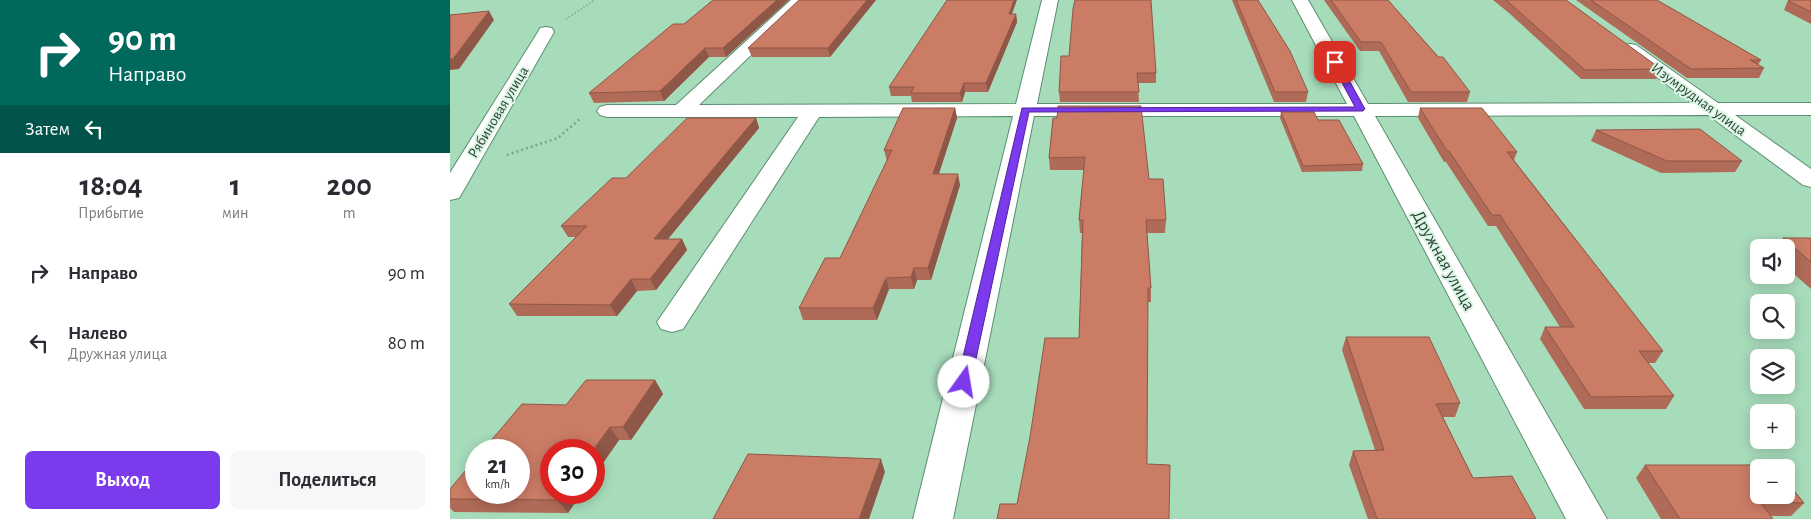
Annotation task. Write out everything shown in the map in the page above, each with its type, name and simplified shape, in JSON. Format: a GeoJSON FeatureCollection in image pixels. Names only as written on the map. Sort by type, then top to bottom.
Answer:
{"type":"FeatureCollection","features":[{"type":"Feature","properties":{"kind":"street"},"geometry":{"type":"LineString","coordinates":[[682,110],[800,0]]}},
{"type":"Feature","properties":{"kind":"street"},"geometry":{"type":"LineString","coordinates":[[933,519],[1050,0]]}},
{"type":"Feature","properties":{"kind":"street","name":"Дружная улица"},"geometry":{"type":"LineString","coordinates":[[1300,0],[1587,519]]}},
{"type":"Feature","properties":{"kind":"street","name":"Рябиновая улица"},"geometry":{"type":"LineString","coordinates":[[450,193],[460,168],[546,32]]}},
{"type":"Feature","properties":{"kind":"street","name":"Изумрудная улица"},"geometry":{"type":"LineString","coordinates":[[1618,40],[1811,180]]}},
{"type":"Feature","properties":{"kind":"street"},"geometry":{"type":"LineString","coordinates":[[597,112],[1025,109],[1811,109]]}},
{"type":"Feature","properties":{"kind":"street"},"geometry":{"type":"LineString","coordinates":[[672,322],[812,110]]}},
{"type":"Feature","properties":{"kind":"path"},"geometry":{"type":"LineString","coordinates":[[546,32],[595,0]]}},
{"type":"Feature","properties":{"kind":"path"},"geometry":{"type":"LineString","coordinates":[[460,168],[515,153],[558,138],[597,112]]}},
{"type":"Feature","properties":{"kind":"building"},"geometry":{"type":"Polygon","coordinates":[[[713,0],[777,0],[723,48],[705,48],[660,91],[589,93],[673,24],[684,24],[713,0]]]}},
{"type":"Feature","properties":{"kind":"building"},"geometry":{"type":"Polygon","coordinates":[[[799,0],[867,0],[828,48],[748,48],[799,0]]]}},
{"type":"Feature","properties":{"kind":"building"},"geometry":{"type":"Polygon","coordinates":[[[947,0],[1014,0],[1009,14],[1016,14],[986,83],[964,83],[960,93],[911,93],[914,87],[889,87],[947,0]]]}},
{"type":"Feature","properties":{"kind":"building"},"geometry":{"type":"Polygon","coordinates":[[[1075,0],[1151,0],[1156,73],[1137,73],[1139,92],[1059,92],[1061,56],[1069,56],[1075,0]]]}},
{"type":"Feature","properties":{"kind":"building"},"geometry":{"type":"Polygon","coordinates":[[[1236,0],[1258,0],[1290,51],[1308,92],[1275,92],[1236,0]]]}},
{"type":"Feature","properties":{"kind":"building"},"geometry":{"type":"Polygon","coordinates":[[[1331,0],[1388,0],[1438,57],[1443,57],[1470,92],[1411,92],[1381,42],[1361,42],[1331,0]]]}},
{"type":"Feature","properties":{"kind":"building"},"geometry":{"type":"Polygon","coordinates":[[[1506,0],[1566,0],[1661,69],[1585,70],[1506,0]]]}},
{"type":"Feature","properties":{"kind":"building"},"geometry":{"type":"Polygon","coordinates":[[[1591,0],[1657,0],[1761,60],[1750,60],[1764,68],[1691,69],[1591,0]]]}},
{"type":"Feature","properties":{"kind":"building"},"geometry":{"type":"Polygon","coordinates":[[[1811,0],[1811,12],[1789,1],[1811,0]]]}},
{"type":"Feature","properties":{"kind":"building"},"geometry":{"type":"Polygon","coordinates":[[[489,11],[453,59],[450,59],[450,15],[489,11]]]}},
{"type":"Feature","properties":{"kind":"building"},"geometry":{"type":"Polygon","coordinates":[[[1058,106],[1141,106],[1149,179],[1163,179],[1166,220],[1146,220],[1151,288],[1148,288],[1147,464],[1170,465],[1169,519],[997,519],[1000,504],[1017,504],[1030,437],[1045,338],[1079,338],[1083,220],[1079,220],[1085,157],[1049,158],[1053,118],[1057,118],[1058,106]]]}},
{"type":"Feature","properties":{"kind":"building"},"geometry":{"type":"Polygon","coordinates":[[[903,108],[955,108],[933,174],[958,174],[928,268],[914,268],[911,277],[886,278],[873,308],[799,308],[825,258],[840,258],[892,150],[884,150],[903,108]]]}},
{"type":"Feature","properties":{"kind":"building"},"geometry":{"type":"Polygon","coordinates":[[[1420,108],[1482,108],[1517,152],[1507,152],[1663,351],[1639,351],[1674,396],[1591,397],[1545,327],[1574,327],[1500,215],[1492,215],[1449,151],[1447,151],[1420,108]]]}},
{"type":"Feature","properties":{"kind":"building"},"geometry":{"type":"Polygon","coordinates":[[[1281,112],[1314,112],[1318,120],[1339,120],[1363,164],[1303,166],[1281,112]]]}},
{"type":"Feature","properties":{"kind":"building"},"geometry":{"type":"Polygon","coordinates":[[[687,118],[756,118],[654,239],[682,239],[650,279],[631,279],[610,305],[509,304],[587,226],[561,226],[612,178],[626,178],[687,118]]]}},
{"type":"Feature","properties":{"kind":"building"},"geometry":{"type":"Polygon","coordinates":[[[1700,129],[1742,161],[1667,161],[1596,130],[1700,129]]]}},
{"type":"Feature","properties":{"kind":"building"},"geometry":{"type":"Polygon","coordinates":[[[1783,238],[1811,238],[1811,262],[1795,248],[1795,239],[1783,238]]]}},
{"type":"Feature","properties":{"kind":"building"},"geometry":{"type":"Polygon","coordinates":[[[1346,337],[1429,337],[1460,403],[1436,404],[1473,478],[1512,476],[1536,519],[1377,519],[1353,451],[1384,450],[1346,337]]]}},
{"type":"Feature","properties":{"kind":"building"},"geometry":{"type":"Polygon","coordinates":[[[586,380],[655,380],[623,427],[610,427],[601,439],[540,439],[540,500],[530,500],[530,439],[492,439],[522,404],[566,405],[586,380]]]}},
{"type":"Feature","properties":{"kind":"building"},"geometry":{"type":"Polygon","coordinates":[[[748,454],[881,459],[859,519],[713,519],[748,454]]]}},
{"type":"Feature","properties":{"kind":"building"},"geometry":{"type":"Polygon","coordinates":[[[1645,465],[1750,465],[1750,504],[1762,504],[1773,519],[1680,519],[1645,465]]]}},
{"type":"Feature","properties":{"kind":"building"},"geometry":{"type":"Polygon","coordinates":[[[465,471],[465,499],[450,499],[450,489],[465,471]]]}},
{"type":"Feature","properties":{"kind":"building"},"geometry":{"type":"Polygon","coordinates":[[[1795,492],[1804,503],[1795,503],[1795,492]]]}},
{"type":"Feature","properties":{"kind":"route"},"geometry":{"type":"LineString","coordinates":[[964,382],[1025,109],[1360,109],[1335,62]]}}]}
